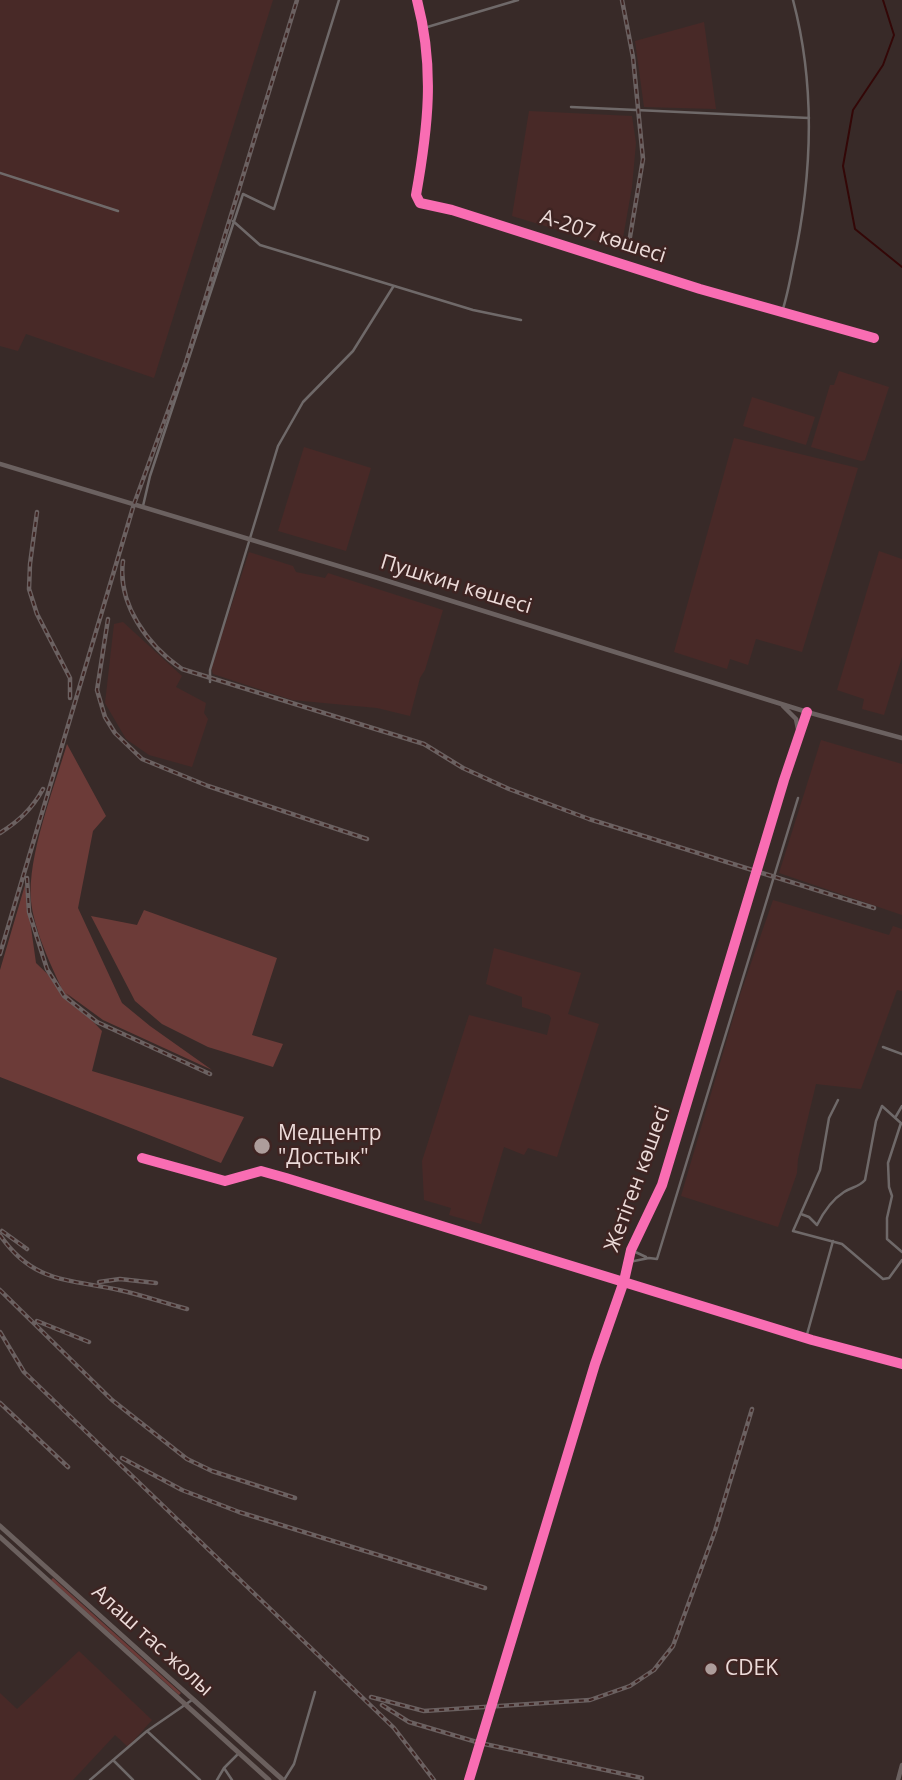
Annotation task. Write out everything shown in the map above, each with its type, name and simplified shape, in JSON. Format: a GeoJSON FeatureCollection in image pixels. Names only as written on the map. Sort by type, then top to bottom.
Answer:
{"type":"FeatureCollection","features":[{"type":"Feature","properties":{"kind":"main road","name":"Пушкин көшесі"},"geometry":{"type":"LineString","coordinates":[[0,464],[807,712],[902,738]]}},
{"type":"Feature","properties":{"kind":"main road"},"geometry":{"type":"LineString","coordinates":[[780,703],[794,716],[799,734]]}},
{"type":"Feature","properties":{"kind":"main road","name":"Алаш тас жолы"},"geometry":{"type":"LineString","coordinates":[[0,1526],[284,1780]]}},
{"type":"Feature","properties":{"kind":"main road","name":"Алаш тас жолы"},"geometry":{"type":"LineString","coordinates":[[0,1537],[269,1780]]}},
{"type":"Feature","properties":{"kind":"main road"},"geometry":{"type":"LineString","coordinates":[[43,1575],[48,1569]]}},
{"type":"Feature","properties":{"kind":"main road"},"geometry":{"type":"LineString","coordinates":[[898,1780],[902,1765]]}},
{"type":"Feature","properties":{"kind":"street"},"geometry":{"type":"LineString","coordinates":[[143,506],[150,476],[243,194],[274,209],[339,0]]}},
{"type":"Feature","properties":{"kind":"street"},"geometry":{"type":"LineString","coordinates":[[417,0],[424,28],[518,0]]}},
{"type":"Feature","properties":{"kind":"street"},"geometry":{"type":"LineString","coordinates":[[782,312],[803,206],[809,118],[803,54],[793,0]]}},
{"type":"Feature","properties":{"kind":"street","name":"А-207 көшесі"},"geometry":{"type":"LineString","coordinates":[[424,28],[429,110],[416,195],[420,204],[452,210],[700,289],[874,338]]}},
{"type":"Feature","properties":{"kind":"street"},"geometry":{"type":"LineString","coordinates":[[571,107],[809,118]]}},
{"type":"Feature","properties":{"kind":"street"},"geometry":{"type":"LineString","coordinates":[[0,173],[118,211]]}},
{"type":"Feature","properties":{"kind":"street"},"geometry":{"type":"LineString","coordinates":[[233,221],[260,245],[472,310],[521,320]]}},
{"type":"Feature","properties":{"kind":"street"},"geometry":{"type":"LineString","coordinates":[[210,682],[210,670],[278,446],[303,402],[353,351],[393,286]]}},
{"type":"Feature","properties":{"kind":"street","name":"Жетіген көшесі"},"geometry":{"type":"LineString","coordinates":[[469,1780],[595,1364],[624,1281],[631,1250],[666,1172],[807,712]]}},
{"type":"Feature","properties":{"kind":"street","name":"Жетіген көшесі"},"geometry":{"type":"LineString","coordinates":[[628,1262],[657,1259],[798,798]]}},
{"type":"Feature","properties":{"kind":"street"},"geometry":{"type":"LineString","coordinates":[[883,1047],[902,1054]]}},
{"type":"Feature","properties":{"kind":"street"},"geometry":{"type":"LineString","coordinates":[[838,1100],[829,1118],[820,1170],[793,1231],[842,1244],[883,1279],[889,1278],[902,1260]]}},
{"type":"Feature","properties":{"kind":"street"},"geometry":{"type":"LineString","coordinates":[[812,1235],[823,1214],[842,1193],[858,1187],[865,1180],[881,1106],[901,1124],[888,1163],[892,1196],[887,1218],[887,1239],[902,1252]]}},
{"type":"Feature","properties":{"kind":"street"},"geometry":{"type":"LineString","coordinates":[[895,1118],[902,1106]]}},
{"type":"Feature","properties":{"kind":"street"},"geometry":{"type":"LineString","coordinates":[[142,1158],[225,1181],[261,1171],[806,1338],[902,1364]]}},
{"type":"Feature","properties":{"kind":"street"},"geometry":{"type":"LineString","coordinates":[[801,1214],[817,1225]]}},
{"type":"Feature","properties":{"kind":"street"},"geometry":{"type":"LineString","coordinates":[[806,1338],[833,1241]]}},
{"type":"Feature","properties":{"kind":"street"},"geometry":{"type":"LineString","coordinates":[[631,1250],[649,1258]]}},
{"type":"Feature","properties":{"kind":"street"},"geometry":{"type":"LineString","coordinates":[[284,1780],[294,1764],[315,1692]]}},
{"type":"Feature","properties":{"kind":"street"},"geometry":{"type":"LineString","coordinates":[[90,1780],[147,1731],[192,1699]]}},
{"type":"Feature","properties":{"kind":"street"},"geometry":{"type":"LineString","coordinates":[[147,1731],[200,1780]]}},
{"type":"Feature","properties":{"kind":"street"},"geometry":{"type":"LineString","coordinates":[[217,1780],[224,1768],[239,1753]]}},
{"type":"Feature","properties":{"kind":"street"},"geometry":{"type":"LineString","coordinates":[[113,1760],[133,1780]]}},
{"type":"Feature","properties":{"kind":"street"},"geometry":{"type":"LineString","coordinates":[[224,1768],[232,1780]]}},
{"type":"Feature","properties":{"kind":"shaded area"},"geometry":{"type":"Polygon","coordinates":[[[0,0],[273,0],[154,378],[26,334],[18,351],[0,346],[0,0]]]}},
{"type":"Feature","properties":{"kind":"shaded area"},"geometry":{"type":"Polygon","coordinates":[[[704,22],[716,109],[644,107],[635,41],[704,22]]]}},
{"type":"Feature","properties":{"kind":"shaded area"},"geometry":{"type":"Polygon","coordinates":[[[529,111],[632,116],[636,143],[632,187],[621,249],[512,216],[529,111]]]}},
{"type":"Feature","properties":{"kind":"shaded area"},"geometry":{"type":"Polygon","coordinates":[[[839,371],[889,387],[865,460],[811,447],[830,385],[834,385],[839,371]]]}},
{"type":"Feature","properties":{"kind":"shaded area"},"geometry":{"type":"Polygon","coordinates":[[[752,397],[815,417],[806,445],[743,426],[752,397]]]}},
{"type":"Feature","properties":{"kind":"shaded area"},"geometry":{"type":"Polygon","coordinates":[[[734,438],[858,468],[802,652],[756,639],[748,665],[730,659],[727,669],[674,652],[734,438]]]}},
{"type":"Feature","properties":{"kind":"shaded area"},"geometry":{"type":"Polygon","coordinates":[[[304,447],[371,468],[346,551],[278,531],[304,447]]]}},
{"type":"Feature","properties":{"kind":"shaded area"},"geometry":{"type":"Polygon","coordinates":[[[879,551],[902,559],[902,657],[884,715],[862,709],[864,699],[837,690],[879,551]]]}},
{"type":"Feature","properties":{"kind":"shaded area"},"geometry":{"type":"Polygon","coordinates":[[[249,552],[293,566],[296,572],[325,578],[328,573],[443,610],[410,716],[377,708],[292,700],[213,674],[211,668],[249,552]]]}},
{"type":"Feature","properties":{"kind":"shaded area"},"geometry":{"type":"Polygon","coordinates":[[[123,622],[182,676],[176,687],[206,703],[204,713],[208,719],[192,767],[149,755],[126,739],[105,703],[114,624],[123,622]]]}},
{"type":"Feature","properties":{"kind":"shaded area"},"geometry":{"type":"Polygon","coordinates":[[[821,740],[902,764],[902,915],[779,873],[821,740]]]}},
{"type":"Feature","properties":{"kind":"shaded area"},"geometry":{"type":"Polygon","coordinates":[[[67,744],[106,816],[93,831],[78,908],[122,1003],[212,1070],[103,1020],[66,993],[102,1031],[92,1071],[244,1117],[221,1163],[0,1077],[0,970],[25,885],[36,963],[61,987],[35,923],[31,883],[37,844],[67,744]]]}},
{"type":"Feature","properties":{"kind":"shaded area"},"geometry":{"type":"Polygon","coordinates":[[[773,900],[889,935],[893,926],[902,929],[902,991],[897,990],[861,1089],[816,1084],[797,1173],[778,1227],[681,1196],[740,995],[773,900]]]}},
{"type":"Feature","properties":{"kind":"shaded area"},"geometry":{"type":"Polygon","coordinates":[[[144,910],[277,958],[252,1035],[283,1044],[273,1067],[208,1047],[162,1024],[135,1001],[91,916],[137,925],[144,910]]]}},
{"type":"Feature","properties":{"kind":"shaded area"},"geometry":{"type":"Polygon","coordinates":[[[494,948],[581,973],[568,1014],[599,1024],[557,1157],[528,1148],[524,1155],[504,1147],[481,1224],[449,1215],[451,1208],[424,1200],[422,1161],[469,1015],[547,1035],[551,1018],[549,1015],[522,1007],[522,997],[486,984],[494,948]]]}},
{"type":"Feature","properties":{"kind":"shaded area"},"geometry":{"type":"Polygon","coordinates":[[[53,1578],[181,1693],[179,1695],[51,1580],[53,1578]]]}},
{"type":"Feature","properties":{"kind":"shaded area"},"geometry":{"type":"Polygon","coordinates":[[[79,1651],[152,1720],[128,1747],[115,1735],[73,1780],[0,1780],[0,1693],[17,1709],[79,1651]]]}},
{"type":"Feature","properties":{"kind":"waterway"},"geometry":{"type":"LineString","coordinates":[[883,0],[894,35],[883,65],[853,110],[843,166],[855,229],[902,267]]}},
{"type":"Feature","properties":{"kind":"railway"},"geometry":{"type":"LineString","coordinates":[[0,954],[134,504],[186,362],[297,0]]}},
{"type":"Feature","properties":{"kind":"railway"},"geometry":{"type":"LineString","coordinates":[[622,0],[633,57],[643,159],[630,237]]}},
{"type":"Feature","properties":{"kind":"railway"},"geometry":{"type":"LineString","coordinates":[[37,512],[29,589],[37,614],[70,678],[70,698]]}},
{"type":"Feature","properties":{"kind":"railway"},"geometry":{"type":"LineString","coordinates":[[123,561],[122,577],[130,608],[147,636],[169,660],[182,669],[424,744],[463,768],[509,789],[589,819],[874,908]]}},
{"type":"Feature","properties":{"kind":"railway"},"geometry":{"type":"LineString","coordinates":[[108,619],[97,690],[105,717],[115,733],[142,759],[208,786],[367,839]]}},
{"type":"Feature","properties":{"kind":"railway"},"geometry":{"type":"LineString","coordinates":[[0,833],[24,814],[43,789]]}},
{"type":"Feature","properties":{"kind":"railway"},"geometry":{"type":"LineString","coordinates":[[27,878],[29,912],[47,969],[64,996],[97,1022],[210,1074]]}},
{"type":"Feature","properties":{"kind":"railway"},"geometry":{"type":"LineString","coordinates":[[2,1231],[27,1249]]}},
{"type":"Feature","properties":{"kind":"railway"},"geometry":{"type":"LineString","coordinates":[[0,1235],[12,1251],[39,1271],[187,1309]]}},
{"type":"Feature","properties":{"kind":"railway"},"geometry":{"type":"LineString","coordinates":[[99,1282],[120,1279],[156,1283]]}},
{"type":"Feature","properties":{"kind":"railway"},"geometry":{"type":"LineString","coordinates":[[0,1290],[112,1400],[187,1459],[212,1471],[295,1498]]}},
{"type":"Feature","properties":{"kind":"railway"},"geometry":{"type":"LineString","coordinates":[[37,1321],[89,1342]]}},
{"type":"Feature","properties":{"kind":"railway"},"geometry":{"type":"LineString","coordinates":[[0,1332],[24,1372],[394,1728],[434,1780]]}},
{"type":"Feature","properties":{"kind":"railway"},"geometry":{"type":"LineString","coordinates":[[0,1403],[68,1467]]}},
{"type":"Feature","properties":{"kind":"railway"},"geometry":{"type":"LineString","coordinates":[[371,1697],[424,1711],[590,1700],[630,1686],[654,1670],[673,1646],[715,1531],[752,1409]]}},
{"type":"Feature","properties":{"kind":"railway"},"geometry":{"type":"LineString","coordinates":[[122,1458],[182,1490],[239,1512],[485,1588]]}},
{"type":"Feature","properties":{"kind":"railway"},"geometry":{"type":"LineString","coordinates":[[382,1705],[409,1722],[480,1743],[642,1778]]}},
{"type":"Feature","properties":{"kind":"cycle path"},"geometry":{"type":"LineString","coordinates":[[417,0],[423,25],[428,74],[424,146],[416,195],[420,203],[452,210],[700,289],[874,338]]}},
{"type":"Feature","properties":{"kind":"cycle path"},"geometry":{"type":"LineString","coordinates":[[469,1780],[595,1364],[624,1281],[631,1250],[662,1185],[807,712]]}},
{"type":"Feature","properties":{"kind":"cycle path"},"geometry":{"type":"LineString","coordinates":[[142,1158],[225,1181],[261,1171],[812,1340],[902,1364]]}},
{"type":"Feature","properties":{"kind":"place","name":"Медцентр \"Достык\""},"geometry":{"type":"Point","coordinates":[262,1146]}},
{"type":"Feature","properties":{"kind":"place","name":"CDEK"},"geometry":{"type":"Point","coordinates":[711,1669]}}]}
